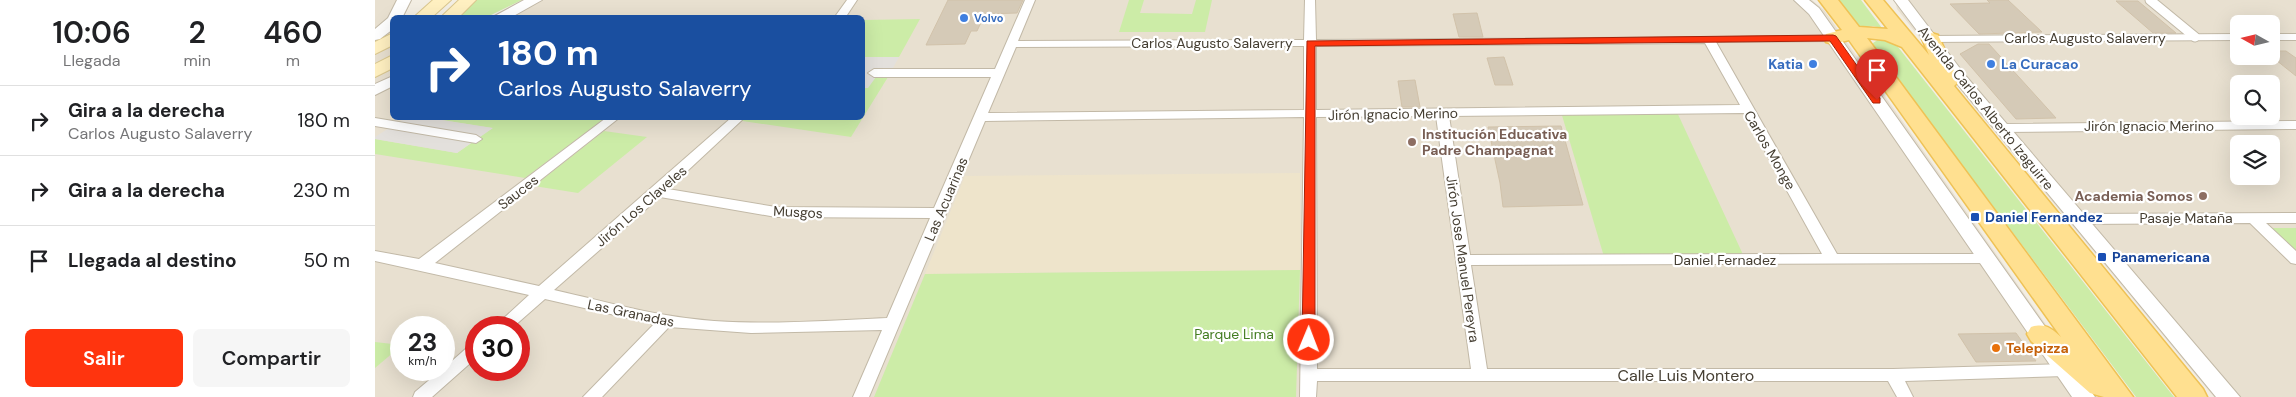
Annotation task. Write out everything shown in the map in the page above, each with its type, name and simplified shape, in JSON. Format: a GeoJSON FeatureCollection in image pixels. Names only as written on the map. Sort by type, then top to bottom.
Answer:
{"type":"FeatureCollection","features":[{"type":"Feature","properties":{"kind":"main road"},"geometry":{"type":"LineString","coordinates":[[425,15],[443,0]]}},
{"type":"Feature","properties":{"kind":"main road"},"geometry":{"type":"LineString","coordinates":[[451,15],[467,0]]}},
{"type":"Feature","properties":{"kind":"main road"},"geometry":{"type":"LineString","coordinates":[[1829,0],[1843,35],[2119,397]]}},
{"type":"Feature","properties":{"kind":"main road","name":"Avenida Carlos Alberto Izaguirre"},"geometry":{"type":"LineString","coordinates":[[1874,0],[1908,43],[1991,130],[2193,397]]}},
{"type":"Feature","properties":{"kind":"main road"},"geometry":{"type":"LineString","coordinates":[[1843,35],[1884,34],[1908,43]]}},
{"type":"Feature","properties":{"kind":"main road"},"geometry":{"type":"LineString","coordinates":[[375,49],[383,35]]}},
{"type":"Feature","properties":{"kind":"main road"},"geometry":{"type":"LineString","coordinates":[[1931,39],[1947,77],[1991,130]]}},
{"type":"Feature","properties":{"kind":"main road"},"geometry":{"type":"LineString","coordinates":[[375,72],[390,62]]}},
{"type":"Feature","properties":{"kind":"main road"},"geometry":{"type":"LineString","coordinates":[[2040,334],[2114,397]]}},
{"type":"Feature","properties":{"kind":"street"},"geometry":{"type":"LineString","coordinates":[[396,15],[403,0]]}},
{"type":"Feature","properties":{"kind":"street"},"geometry":{"type":"LineString","coordinates":[[504,15],[535,0]]}},
{"type":"Feature","properties":{"kind":"street"},"geometry":{"type":"LineString","coordinates":[[841,15],[851,0]]}},
{"type":"Feature","properties":{"kind":"street","name":"Las Acuarinas"},"geometry":{"type":"LineString","coordinates":[[861,397],[1030,0]]}},
{"type":"Feature","properties":{"kind":"street"},"geometry":{"type":"LineString","coordinates":[[1308,397],[1310,0]]}},
{"type":"Feature","properties":{"kind":"street"},"geometry":{"type":"LineString","coordinates":[[1801,0],[1843,35],[1987,259],[2084,397]]}},
{"type":"Feature","properties":{"kind":"street","name":"Avenida Carlos Alberto Izaguirre"},"geometry":{"type":"LineString","coordinates":[[1901,0],[1931,39]]}},
{"type":"Feature","properties":{"kind":"street"},"geometry":{"type":"LineString","coordinates":[[2149,0],[2195,37]]}},
{"type":"Feature","properties":{"kind":"street","name":"Carlos Augusto Salaverry"},"geometry":{"type":"LineString","coordinates":[[1012,44],[1709,40],[1843,35]]}},
{"type":"Feature","properties":{"kind":"street","name":"Carlos Augusto Salaverry"},"geometry":{"type":"LineString","coordinates":[[1931,39],[2230,37]]}},
{"type":"Feature","properties":{"kind":"street"},"geometry":{"type":"LineString","coordinates":[[2280,37],[2294,38]]}},
{"type":"Feature","properties":{"kind":"street","name":"Carlos Monge"},"geometry":{"type":"LineString","coordinates":[[1709,40],[1832,259]]}},
{"type":"Feature","properties":{"kind":"street"},"geometry":{"type":"LineString","coordinates":[[874,73],[999,72]]}},
{"type":"Feature","properties":{"kind":"street"},"geometry":{"type":"LineString","coordinates":[[375,90],[390,82]]}},
{"type":"Feature","properties":{"kind":"street","name":"Jirón Ignacio Merino"},"geometry":{"type":"LineString","coordinates":[[980,117],[1747,109]]}},
{"type":"Feature","properties":{"kind":"street","name":"Jirón Jose Manuel Pereyra"},"geometry":{"type":"LineString","coordinates":[[1442,113],[1480,375]]}},
{"type":"Feature","properties":{"kind":"street","name":"Sauces"},"geometry":{"type":"LineString","coordinates":[[422,265],[610,120]]}},
{"type":"Feature","properties":{"kind":"street","name":"Jirón Los Claveles"},"geometry":{"type":"LineString","coordinates":[[515,316],[737,120]]}},
{"type":"Feature","properties":{"kind":"street"},"geometry":{"type":"LineString","coordinates":[[375,122],[476,139]]}},
{"type":"Feature","properties":{"kind":"street","name":"Jirón Ignacio Merino"},"geometry":{"type":"LineString","coordinates":[[1991,130],[2296,125]]}},
{"type":"Feature","properties":{"kind":"street","name":"Avenida Carlos Alberto Izaguirre"},"geometry":{"type":"LineString","coordinates":[[1991,130],[2077,219],[2229,397]]}},
{"type":"Feature","properties":{"kind":"street","name":"Musgos"},"geometry":{"type":"LineString","coordinates":[[657,192],[776,212],[809,214],[939,212]]}},
{"type":"Feature","properties":{"kind":"street"},"geometry":{"type":"LineString","coordinates":[[2253,218],[2296,259]]}},
{"type":"Feature","properties":{"kind":"street","name":"Pasaje Mataña"},"geometry":{"type":"LineString","coordinates":[[2077,219],[2296,218]]}},
{"type":"Feature","properties":{"kind":"street","name":"Las Granadas"},"geometry":{"type":"LineString","coordinates":[[375,256],[666,321],[736,328],[892,324]]}},
{"type":"Feature","properties":{"kind":"street","name":"Daniel Fernadez"},"geometry":{"type":"LineString","coordinates":[[1463,260],[1987,259]]}},
{"type":"Feature","properties":{"kind":"street"},"geometry":{"type":"LineString","coordinates":[[591,397],[666,321]]}},
{"type":"Feature","properties":{"kind":"street"},"geometry":{"type":"LineString","coordinates":[[421,397],[465,359]]}},
{"type":"Feature","properties":{"kind":"street","name":"Calle Luis Montero"},"geometry":{"type":"LineString","coordinates":[[1307,375],[1893,376],[2065,370]]}},
{"type":"Feature","properties":{"kind":"street"},"geometry":{"type":"LineString","coordinates":[[1893,376],[1905,397]]}},
{"type":"Feature","properties":{"kind":"shaded area"},"geometry":{"type":"Polygon","coordinates":[[[375,0],[409,0],[404,15],[390,15],[390,120],[865,120],[865,15],[495,15],[527,0],[1812,0],[1824,10],[2097,397],[375,397],[375,0]]]}},
{"type":"Feature","properties":{"kind":"shaded area"},"geometry":{"type":"Polygon","coordinates":[[[1895,0],[2296,0],[2296,397],[2214,397],[1975,108],[1897,9],[1895,0]]]}},
{"type":"Feature","properties":{"kind":"shaded area"},"geometry":{"type":"Polygon","coordinates":[[[865,57],[899,57],[888,77],[876,77],[868,88],[865,88],[865,57]]]}},
{"type":"Feature","properties":{"kind":"shaded area"},"geometry":{"type":"Polygon","coordinates":[[[402,120],[442,120],[493,128],[457,153],[375,139],[375,137],[402,120]]]}},
{"type":"Feature","properties":{"kind":"shaded area"},"geometry":{"type":"Polygon","coordinates":[[[1300,173],[1300,270],[925,274],[965,176],[1300,173]]]}},
{"type":"Feature","properties":{"kind":"green space"},"geometry":{"type":"Polygon","coordinates":[[[474,0],[522,0],[491,15],[457,15],[474,0]]]}},
{"type":"Feature","properties":{"kind":"green space"},"geometry":{"type":"Polygon","coordinates":[[[1129,0],[1144,0],[1140,13],[1192,14],[1196,0],[1212,0],[1205,32],[1119,32],[1129,0]]]}},
{"type":"Feature","properties":{"kind":"green space"},"geometry":{"type":"Polygon","coordinates":[[[1837,0],[1861,0],[1882,28],[1873,26],[1861,28],[1837,0]]]}},
{"type":"Feature","properties":{"kind":"green space"},"geometry":{"type":"Polygon","coordinates":[[[920,19],[899,57],[865,57],[865,20],[920,19]]]}},
{"type":"Feature","properties":{"kind":"green space"},"geometry":{"type":"Polygon","coordinates":[[[1879,39],[1886,40],[1898,47],[2174,397],[2136,397],[1873,46],[1873,43],[1879,39]]]}},
{"type":"Feature","properties":{"kind":"green space"},"geometry":{"type":"Polygon","coordinates":[[[875,77],[888,77],[865,115],[865,86],[875,77]]]}},
{"type":"Feature","properties":{"kind":"green space"},"geometry":{"type":"Polygon","coordinates":[[[1676,110],[1746,261],[1605,260],[1561,112],[1676,110]]]}},
{"type":"Feature","properties":{"kind":"green space"},"geometry":{"type":"Polygon","coordinates":[[[442,120],[602,120],[525,178],[375,154],[375,139],[457,153],[492,128],[442,120]]]}},
{"type":"Feature","properties":{"kind":"green space"},"geometry":{"type":"Polygon","coordinates":[[[736,120],[862,120],[851,137],[736,120]]]}},
{"type":"Feature","properties":{"kind":"green space"},"geometry":{"type":"Polygon","coordinates":[[[604,131],[647,137],[578,193],[534,186],[604,131]]]}},
{"type":"Feature","properties":{"kind":"green space"},"geometry":{"type":"Polygon","coordinates":[[[2271,228],[2296,228],[2296,252],[2271,228]]]}},
{"type":"Feature","properties":{"kind":"green space","name":"Parque Lima"},"geometry":{"type":"Polygon","coordinates":[[[1300,270],[1296,397],[874,397],[925,274],[1300,270]]]}},
{"type":"Feature","properties":{"kind":"green space"},"geometry":{"type":"Polygon","coordinates":[[[375,342],[390,344],[390,355],[375,368],[375,342]]]}},
{"type":"Feature","properties":{"kind":"building","name":"Volvo"},"geometry":{"type":"Polygon","coordinates":[[[948,0],[1023,0],[1017,13],[985,14],[977,31],[971,31],[965,44],[926,45],[948,0]]]}},
{"type":"Feature","properties":{"kind":"building"},"geometry":{"type":"Polygon","coordinates":[[[1987,0],[2008,0],[2042,32],[1979,34],[1950,4],[1990,3],[1987,0]]]}},
{"type":"Feature","properties":{"kind":"building"},"geometry":{"type":"Polygon","coordinates":[[[2116,1],[2138,1],[2176,33],[2153,33],[2116,1]]]}},
{"type":"Feature","properties":{"kind":"building"},"geometry":{"type":"Polygon","coordinates":[[[1477,13],[1483,37],[1459,37],[1453,14],[1477,13]]]}},
{"type":"Feature","properties":{"kind":"building"},"geometry":{"type":"Polygon","coordinates":[[[1978,44],[1989,44],[2056,118],[2016,119],[1960,54],[1978,44]]]}},
{"type":"Feature","properties":{"kind":"building"},"geometry":{"type":"Polygon","coordinates":[[[2280,51],[2286,51],[2296,58],[2296,76],[2280,63],[2280,51]]]}},
{"type":"Feature","properties":{"kind":"building"},"geometry":{"type":"Polygon","coordinates":[[[1504,57],[1513,85],[1495,85],[1487,58],[1504,57]]]}},
{"type":"Feature","properties":{"kind":"building"},"geometry":{"type":"Polygon","coordinates":[[[1415,80],[1420,107],[1402,107],[1398,81],[1415,80]]]}},
{"type":"Feature","properties":{"kind":"building"},"geometry":{"type":"Polygon","coordinates":[[[1561,126],[1583,205],[1503,207],[1488,127],[1561,126]]]}},
{"type":"Feature","properties":{"kind":"building","name":"Telepizza"},"geometry":{"type":"Polygon","coordinates":[[[2016,333],[2036,361],[1976,362],[1958,334],[2016,333]]]}},
{"type":"Feature","properties":{"kind":"place","name":"Volvo"},"geometry":{"type":"Point","coordinates":[964,18]}},
{"type":"Feature","properties":{"kind":"place","name":"Katia"},"geometry":{"type":"Point","coordinates":[1813,64]}},
{"type":"Feature","properties":{"kind":"place","name":"La Curacao"},"geometry":{"type":"Point","coordinates":[1991,64]}},
{"type":"Feature","properties":{"kind":"place","name":"Institución Educativa Padre Champagnat"},"geometry":{"type":"Point","coordinates":[1412,142]}},
{"type":"Feature","properties":{"kind":"place","name":"Academia Somos"},"geometry":{"type":"Point","coordinates":[2203,196]}},
{"type":"Feature","properties":{"kind":"place","name":"Daniel Fernandez"},"geometry":{"type":"Point","coordinates":[1975,217]}},
{"type":"Feature","properties":{"kind":"place","name":"Panamericana"},"geometry":{"type":"Point","coordinates":[2102,257]}},
{"type":"Feature","properties":{"kind":"place","name":"Telepizza"},"geometry":{"type":"Point","coordinates":[1996,348]}},
{"type":"Feature","properties":{"kind":"route"},"geometry":{"type":"LineString","coordinates":[[1309,340],[1310,43],[1833,38],[1877,100]]}}]}
